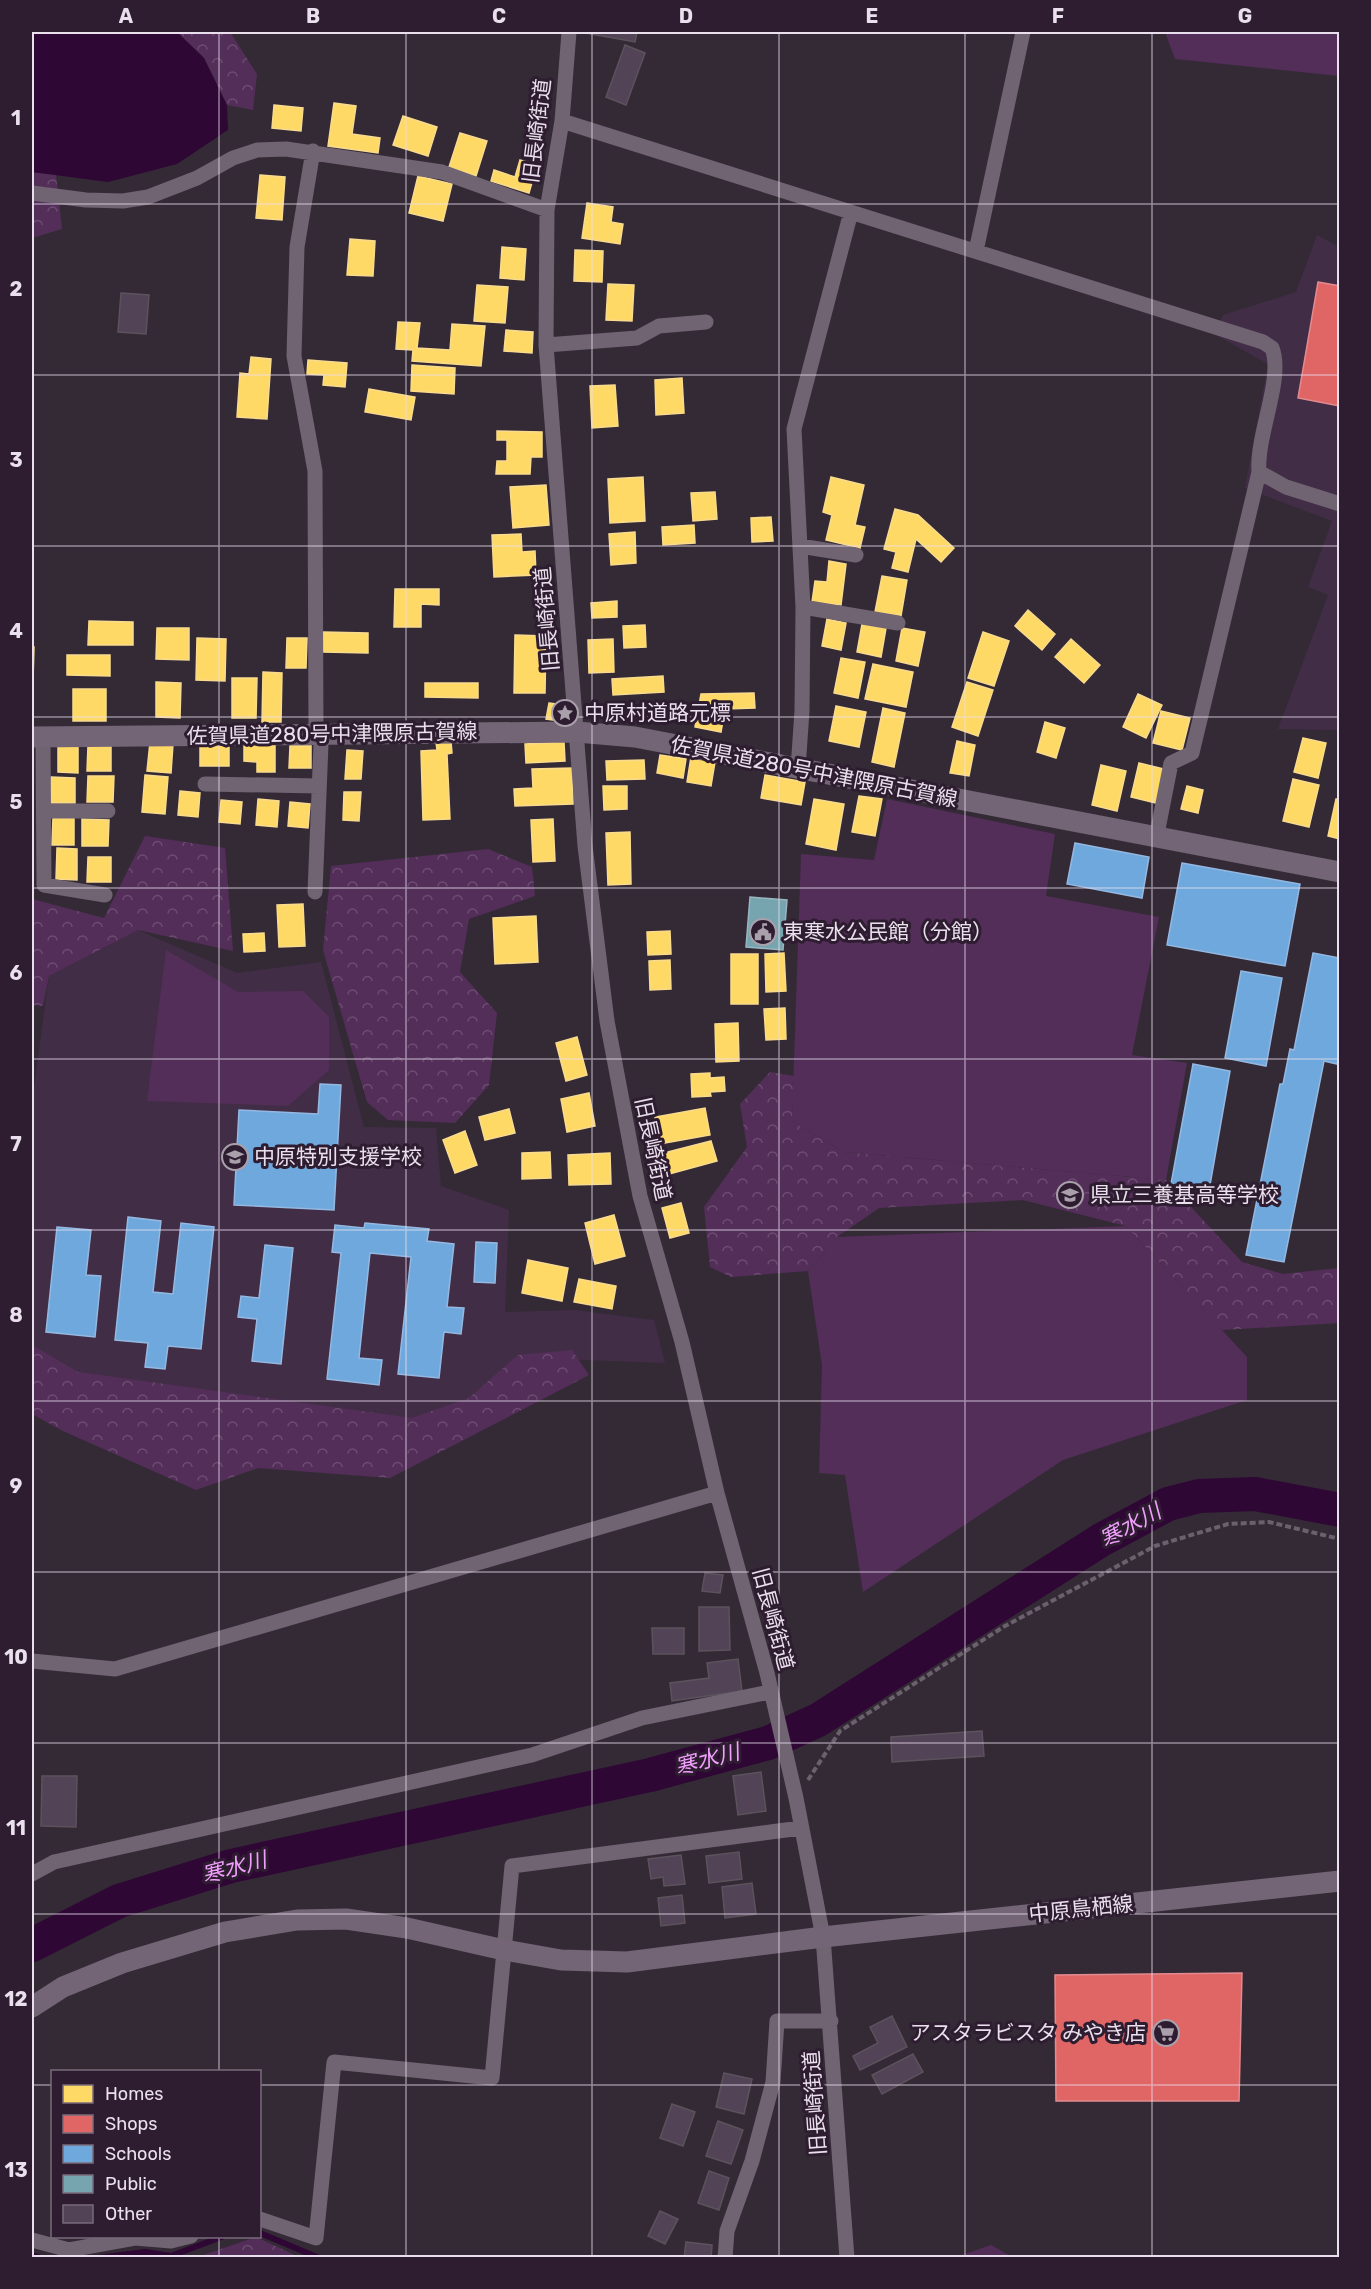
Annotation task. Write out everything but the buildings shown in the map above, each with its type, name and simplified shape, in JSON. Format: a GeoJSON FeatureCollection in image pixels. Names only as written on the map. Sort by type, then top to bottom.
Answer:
{"type":"FeatureCollection","features":[{"type":"Feature","properties":{"kind":"main road","name":"佐賀県道280号中津隈原古賀線"},"geometry":{"type":"LineString","coordinates":[[37,737],[577,732],[635,737],[1340,872]]}},
{"type":"Feature","properties":{"kind":"main road","name":"中原鳥栖線"},"geometry":{"type":"LineString","coordinates":[[32,2007],[63,1987],[122,1963],[225,1932],[297,1920],[346,1919],[407,1928],[504,1950],[561,1959],[627,1962],[823,1937],[1340,1881]]}},
{"type":"Feature","properties":{"kind":"street","name":"旧長崎街道"},"geometry":{"type":"LineString","coordinates":[[569,32],[562,121],[547,210],[546,345],[585,846],[607,1021],[640,1196],[682,1342],[717,1493],[767,1673],[789,1763],[823,1937],[847,2258]]}},
{"type":"Feature","properties":{"kind":"street"},"geometry":{"type":"LineString","coordinates":[[976,251],[1023,32]]}},
{"type":"Feature","properties":{"kind":"street"},"geometry":{"type":"LineString","coordinates":[[562,121],[1251,337],[1272,348],[1275,368],[1258,456],[1259,472],[1192,753],[1171,763],[1156,838]]}},
{"type":"Feature","properties":{"kind":"street"},"geometry":{"type":"LineString","coordinates":[[32,193],[86,200],[131,200],[148,197],[197,178],[233,158],[257,150],[313,151],[442,171],[547,210]]}},
{"type":"Feature","properties":{"kind":"street"},"geometry":{"type":"LineString","coordinates":[[313,151],[297,248],[294,356],[315,471],[316,734],[321,744],[315,892]]}},
{"type":"Feature","properties":{"kind":"street"},"geometry":{"type":"LineString","coordinates":[[798,769],[802,711],[803,608],[794,429],[851,212]]}},
{"type":"Feature","properties":{"kind":"street"},"geometry":{"type":"LineString","coordinates":[[546,345],[637,338],[659,326],[706,322]]}},
{"type":"Feature","properties":{"kind":"street"},"geometry":{"type":"LineString","coordinates":[[1259,472],[1286,487],[1340,504]]}},
{"type":"Feature","properties":{"kind":"street"},"geometry":{"type":"LineString","coordinates":[[800,546],[856,555]]}},
{"type":"Feature","properties":{"kind":"street"},"geometry":{"type":"LineString","coordinates":[[803,608],[898,623]]}},
{"type":"Feature","properties":{"kind":"street"},"geometry":{"type":"LineString","coordinates":[[37,737],[44,811],[44,885],[105,895]]}},
{"type":"Feature","properties":{"kind":"street"},"geometry":{"type":"LineString","coordinates":[[205,784],[319,786]]}},
{"type":"Feature","properties":{"kind":"street"},"geometry":{"type":"LineString","coordinates":[[44,811],[108,811]]}},
{"type":"Feature","properties":{"kind":"street"},"geometry":{"type":"LineString","coordinates":[[32,1661],[115,1669],[717,1493]]}},
{"type":"Feature","properties":{"kind":"street"},"geometry":{"type":"LineString","coordinates":[[32,1874],[54,1862],[532,1755],[642,1718],[770,1692]]}},
{"type":"Feature","properties":{"kind":"street"},"geometry":{"type":"LineString","coordinates":[[261,2219],[316,2238],[334,2062],[492,2078],[512,1866],[801,1828]]}},
{"type":"Feature","properties":{"kind":"street"},"geometry":{"type":"LineString","coordinates":[[725,2258],[727,2231],[752,2161],[773,2082],[777,2021],[831,2021]]}},
{"type":"Feature","properties":{"kind":"street"},"geometry":{"type":"LineString","coordinates":[[32,2240],[69,2250],[135,2238],[171,2241],[182,2238]]}},
{"type":"Feature","properties":{"kind":"path"},"geometry":{"type":"LineString","coordinates":[[796,1798],[840,1731],[1005,1626],[1155,1546],[1228,1524],[1269,1522],[1340,1539]]}},
{"type":"Feature","properties":{"kind":"shaded area"},"geometry":{"type":"Polygon","coordinates":[[[32,32],[177,32],[204,58],[227,105],[228,130],[177,164],[108,182],[32,172],[32,32]]]}},
{"type":"Feature","properties":{"kind":"shaded area"},"geometry":{"type":"Polygon","coordinates":[[[1317,235],[1339,247],[1339,730],[1278,729],[1328,595],[1308,587],[1332,521],[1245,488],[1268,364],[1214,334],[1223,315],[1296,292],[1317,235]]]}},
{"type":"Feature","properties":{"kind":"shaded area","name":"中原特別支援学校"},"geometry":{"type":"Polygon","coordinates":[[[138,930],[237,973],[321,962],[364,1127],[436,1128],[441,1186],[509,1210],[505,1312],[575,1310],[654,1320],[665,1363],[561,1359],[414,1431],[32,1368],[32,1103],[49,976],[138,930]]]}},
{"type":"Feature","properties":{"kind":"green space"},"geometry":{"type":"Polygon","coordinates":[[[177,32],[230,32],[257,74],[253,110],[227,105],[204,58],[177,32]]]}},
{"type":"Feature","properties":{"kind":"green space"},"geometry":{"type":"Polygon","coordinates":[[[1165,32],[1339,32],[1339,76],[1175,59],[1165,32]]]}},
{"type":"Feature","properties":{"kind":"green space"},"geometry":{"type":"Polygon","coordinates":[[[32,172],[56,175],[62,229],[32,238],[32,172]]]}},
{"type":"Feature","properties":{"kind":"green space"},"geometry":{"type":"Polygon","coordinates":[[[887,799],[1055,834],[1046,896],[1159,917],[1132,1055],[1187,1063],[1166,1180],[843,1152],[792,1121],[801,854],[874,860],[887,799]]]}},
{"type":"Feature","properties":{"kind":"green space"},"geometry":{"type":"Polygon","coordinates":[[[145,836],[225,848],[233,951],[138,930],[49,976],[43,1006],[32,1005],[32,899],[104,918],[145,836]]]}},
{"type":"Feature","properties":{"kind":"green space"},"geometry":{"type":"Polygon","coordinates":[[[488,849],[532,867],[535,896],[469,919],[460,972],[497,1013],[489,1085],[455,1123],[388,1120],[367,1102],[323,950],[331,866],[488,849]]]}},
{"type":"Feature","properties":{"kind":"green space"},"geometry":{"type":"Polygon","coordinates":[[[166,950],[238,992],[303,991],[329,1017],[329,1070],[288,1106],[147,1101],[166,950]]]}},
{"type":"Feature","properties":{"kind":"green space"},"geometry":{"type":"Polygon","coordinates":[[[770,1072],[794,1076],[792,1121],[843,1152],[1166,1180],[1242,1262],[1283,1274],[1339,1268],[1339,1323],[1222,1330],[1126,1226],[1023,1200],[879,1208],[837,1237],[808,1271],[731,1277],[710,1267],[704,1207],[747,1147],[740,1104],[770,1072]]]}},
{"type":"Feature","properties":{"kind":"green space"},"geometry":{"type":"Polygon","coordinates":[[[1126,1226],[1247,1357],[1247,1400],[1063,1460],[863,1592],[845,1475],[819,1473],[822,1365],[808,1271],[837,1237],[1126,1226]]]}},
{"type":"Feature","properties":{"kind":"green space"},"geometry":{"type":"Polygon","coordinates":[[[32,1345],[78,1372],[412,1418],[469,1398],[518,1355],[572,1350],[589,1375],[390,1478],[258,1468],[196,1490],[63,1431],[32,1414],[32,1345]]]}},
{"type":"Feature","properties":{"kind":"green space"},"geometry":{"type":"Polygon","coordinates":[[[258,2238],[299,2257],[198,2257],[258,2238]]]}},
{"type":"Feature","properties":{"kind":"green space"},"geometry":{"type":"Polygon","coordinates":[[[991,2245],[1012,2257],[956,2257],[991,2245]]]}},
{"type":"Feature","properties":{"kind":"waterway","name":"寒水川"},"geometry":{"type":"LineString","coordinates":[[32,1945],[119,1901],[231,1866],[650,1775],[768,1743],[818,1720],[1101,1540],[1168,1504],[1199,1496],[1255,1494],[1340,1510]]}},
{"type":"Feature","properties":{"kind":"waterway"},"geometry":{"type":"LineString","coordinates":[[261,2233],[319,2258]]}},
{"type":"Feature","properties":{"kind":"waterway"},"geometry":{"type":"LineString","coordinates":[[98,2258],[145,2252],[171,2256],[219,2238]]}},
{"type":"Feature","properties":{"kind":"waterway"},"geometry":{"type":"LineString","coordinates":[[32,2255],[41,2258]]}},
{"type":"Feature","properties":{"kind":"place","name":"中原村道路元標"},"geometry":{"type":"Point","coordinates":[565,713]}},
{"type":"Feature","properties":{"kind":"place","name":"東寒水公民館（分館）"},"geometry":{"type":"Point","coordinates":[763,932]}},
{"type":"Feature","properties":{"kind":"place","name":"中原特別支援学校"},"geometry":{"type":"Point","coordinates":[235,1157]}},
{"type":"Feature","properties":{"kind":"place","name":"県立三養基高等学校"},"geometry":{"type":"Point","coordinates":[1070,1195]}},
{"type":"Feature","properties":{"kind":"place","name":"アスタラビスタ みやき店"},"geometry":{"type":"Point","coordinates":[1166,2033]}}]}
